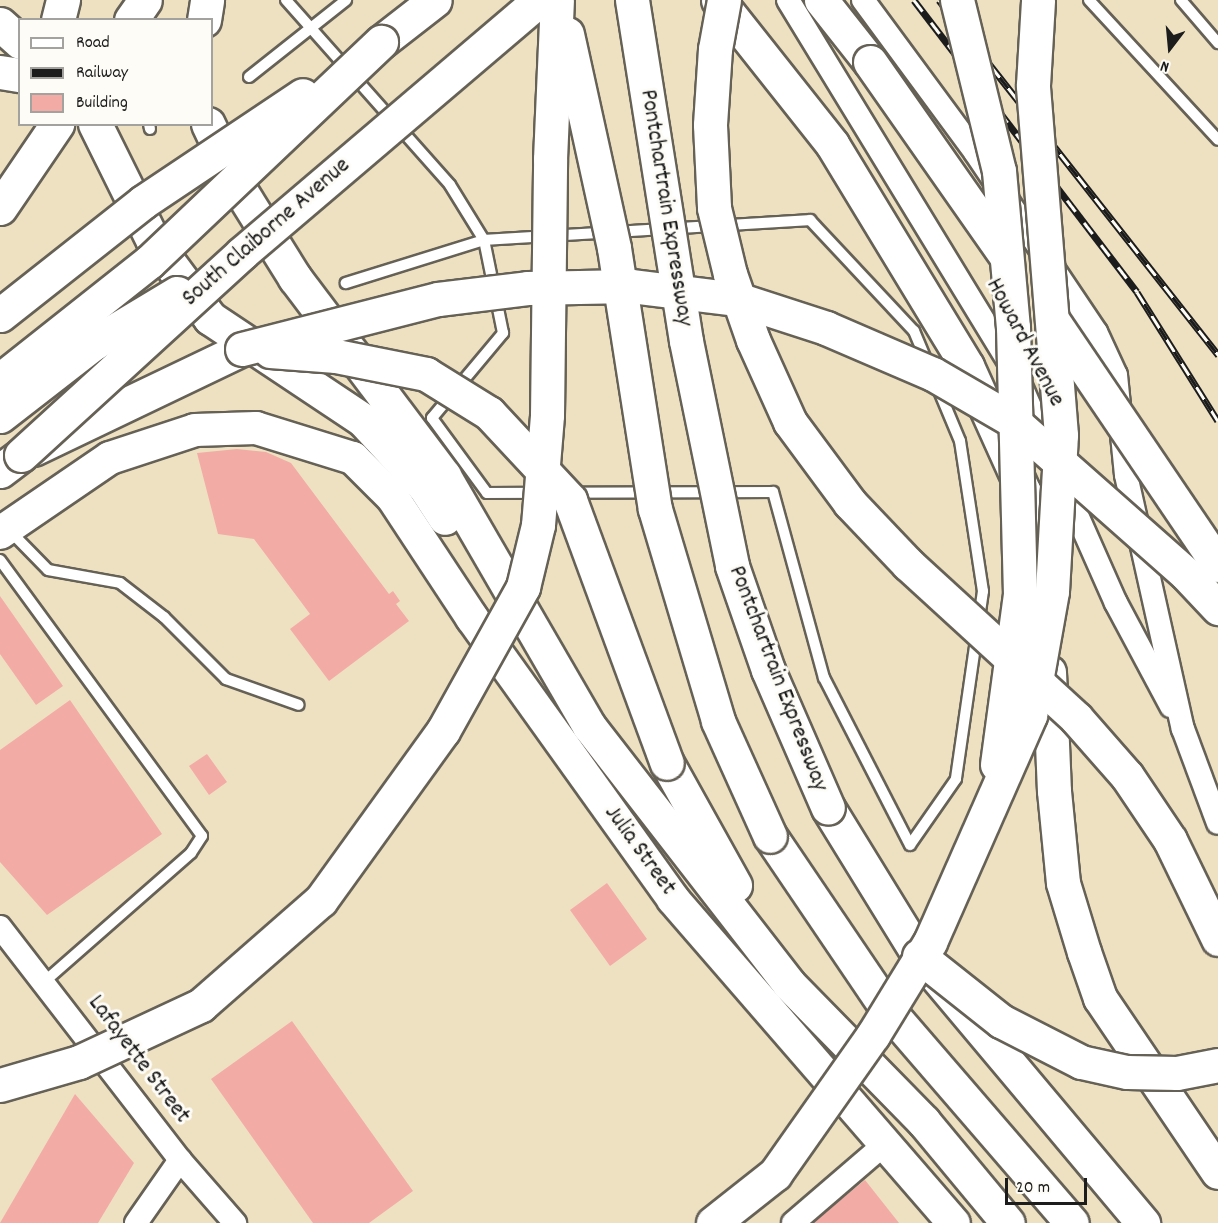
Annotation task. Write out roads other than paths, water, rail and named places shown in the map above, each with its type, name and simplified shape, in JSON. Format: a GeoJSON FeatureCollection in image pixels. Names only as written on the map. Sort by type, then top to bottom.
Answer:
{"type":"FeatureCollection","features":[{"type":"Feature","properties":{"kind":"main road"},"geometry":{"type":"LineString","coordinates":[[58,18],[63,0]]}},
{"type":"Feature","properties":{"kind":"main road"},"geometry":{"type":"LineString","coordinates":[[132,18],[145,0]]}},
{"type":"Feature","properties":{"kind":"main road"},"geometry":{"type":"LineString","coordinates":[[204,18],[207,0]]}},
{"type":"Feature","properties":{"kind":"main road"},"geometry":{"type":"LineString","coordinates":[[0,315],[143,202],[381,42],[435,0]]}},
{"type":"Feature","properties":{"kind":"main road","name":"South Claiborne Avenue"},"geometry":{"type":"LineString","coordinates":[[10,463],[242,253],[538,0]]}},
{"type":"Feature","properties":{"kind":"main road"},"geometry":{"type":"LineString","coordinates":[[0,1085],[79,1062],[201,1005],[321,900],[443,731],[523,587],[538,525],[547,415],[550,159],[558,0]]}},
{"type":"Feature","properties":{"kind":"main road"},"geometry":{"type":"LineString","coordinates":[[558,0],[614,248],[655,509],[718,721],[770,836],[888,1010],[1072,1223]]}},
{"type":"Feature","properties":{"kind":"main road","name":"Pontchartrain Expressway"},"geometry":{"type":"LineString","coordinates":[[632,0],[688,352],[732,566],[768,670],[828,808],[876,892],[919,956],[1143,1223]]}},
{"type":"Feature","properties":{"kind":"main road"},"geometry":{"type":"LineString","coordinates":[[718,0],[832,144],[967,366],[1024,492],[1046,603],[1054,791],[1063,883],[1100,998],[1218,1172]]}},
{"type":"Feature","properties":{"kind":"main road"},"geometry":{"type":"LineString","coordinates":[[724,0],[715,49],[710,125],[714,208],[738,296],[790,422],[864,519],[908,564],[1068,710],[1127,776],[1170,840],[1218,939]]}},
{"type":"Feature","properties":{"kind":"main road"},"geometry":{"type":"LineString","coordinates":[[821,0],[870,62],[1115,409],[1218,566]]}},
{"type":"Feature","properties":{"kind":"main road"},"geometry":{"type":"LineString","coordinates":[[957,0],[999,171],[1012,327],[1020,594],[990,807]]}},
{"type":"Feature","properties":{"kind":"main road"},"geometry":{"type":"LineString","coordinates":[[713,1223],[775,1174],[873,1035],[930,942],[1030,716],[1053,580],[1061,435],[1033,85],[1038,0]]}},
{"type":"Feature","properties":{"kind":"main road"},"geometry":{"type":"LineString","coordinates":[[0,24],[18,40]]}},
{"type":"Feature","properties":{"kind":"main road"},"geometry":{"type":"LineString","coordinates":[[0,380],[149,262],[381,42]]}},
{"type":"Feature","properties":{"kind":"main road"},"geometry":{"type":"LineString","coordinates":[[0,72],[18,75]]}},
{"type":"Feature","properties":{"kind":"main road"},"geometry":{"type":"LineString","coordinates":[[0,197],[27,126]]}},
{"type":"Feature","properties":{"kind":"main road"},"geometry":{"type":"LineString","coordinates":[[0,208],[56,126]]}},
{"type":"Feature","properties":{"kind":"main road"},"geometry":{"type":"LineString","coordinates":[[96,126],[153,241],[210,318],[363,420],[424,486],[486,581],[544,647]]}},
{"type":"Feature","properties":{"kind":"main road"},"geometry":{"type":"LineString","coordinates":[[209,126],[237,185],[295,278],[444,476],[590,726],[789,984],[924,1122],[1008,1223]]}},
{"type":"Feature","properties":{"kind":"main road"},"geometry":{"type":"LineString","coordinates":[[0,416],[94,343],[242,253]]}},
{"type":"Feature","properties":{"kind":"main road"},"geometry":{"type":"LineString","coordinates":[[10,463],[242,350],[438,299],[527,288],[631,286],[737,299],[826,328],[933,374],[1012,420],[1186,573],[1218,609]]}},
{"type":"Feature","properties":{"kind":"main road"},"geometry":{"type":"LineString","coordinates":[[242,350],[336,356],[426,374],[489,413],[570,500],[667,764],[789,984]]}},
{"type":"Feature","properties":{"kind":"main road"},"geometry":{"type":"LineString","coordinates":[[919,956],[1000,1021],[1081,1062],[1127,1072],[1177,1073],[1218,1065]]}},
{"type":"Feature","properties":{"kind":"street","name":"Howard Avenue"},"geometry":{"type":"LineString","coordinates":[[788,0],[1014,370],[1116,603],[1183,729],[1218,823]]}},
{"type":"Feature","properties":{"kind":"street","name":"Howard Avenue"},"geometry":{"type":"LineString","coordinates":[[863,0],[975,152],[1096,332],[1116,375],[1126,474],[1183,729]]}},
{"type":"Feature","properties":{"kind":"street","name":"Julia Street"},"geometry":{"type":"LineString","coordinates":[[2,526],[110,458],[195,430],[256,428],[354,458],[393,498],[472,618],[673,899],[954,1223]]}},
{"type":"Feature","properties":{"kind":"street","name":"Lafayette Street"},"geometry":{"type":"LineString","coordinates":[[0,927],[180,1160],[235,1223]]}},
{"type":"Feature","properties":{"kind":"street"},"geometry":{"type":"LineString","coordinates":[[793,1223],[885,1144]]}},
{"type":"Feature","properties":{"kind":"street"},"geometry":{"type":"LineString","coordinates":[[136,1223],[180,1160]]}},
{"type":"Feature","properties":{"kind":"lane"},"geometry":{"type":"LineString","coordinates":[[141,18],[145,0]]}},
{"type":"Feature","properties":{"kind":"lane"},"geometry":{"type":"LineString","coordinates":[[286,0],[450,185],[484,240],[503,333],[432,418],[487,493],[773,492],[824,678],[910,845],[957,778],[983,591],[960,441],[915,331],[810,220],[484,240],[346,283]]}},
{"type":"Feature","properties":{"kind":"lane"},"geometry":{"type":"LineString","coordinates":[[249,77],[346,0]]}},
{"type":"Feature","properties":{"kind":"lane"},"geometry":{"type":"LineString","coordinates":[[1089,0],[1218,140]]}},
{"type":"Feature","properties":{"kind":"lane"},"geometry":{"type":"LineString","coordinates":[[1181,0],[1218,43]]}},
{"type":"Feature","properties":{"kind":"lane"},"geometry":{"type":"LineString","coordinates":[[2,526],[48,570],[120,583],[164,617],[226,679],[299,705]]}},
{"type":"Feature","properties":{"kind":"lane"},"geometry":{"type":"LineString","coordinates":[[0,560],[202,836],[191,853],[44,982]]}},
{"type":"Feature","properties":{"kind":"railway"},"geometry":{"type":"LineString","coordinates":[[914,0],[1137,292],[1218,421]]}},
{"type":"Feature","properties":{"kind":"railway"},"geometry":{"type":"LineString","coordinates":[[939,0],[1218,355]]}}]}
